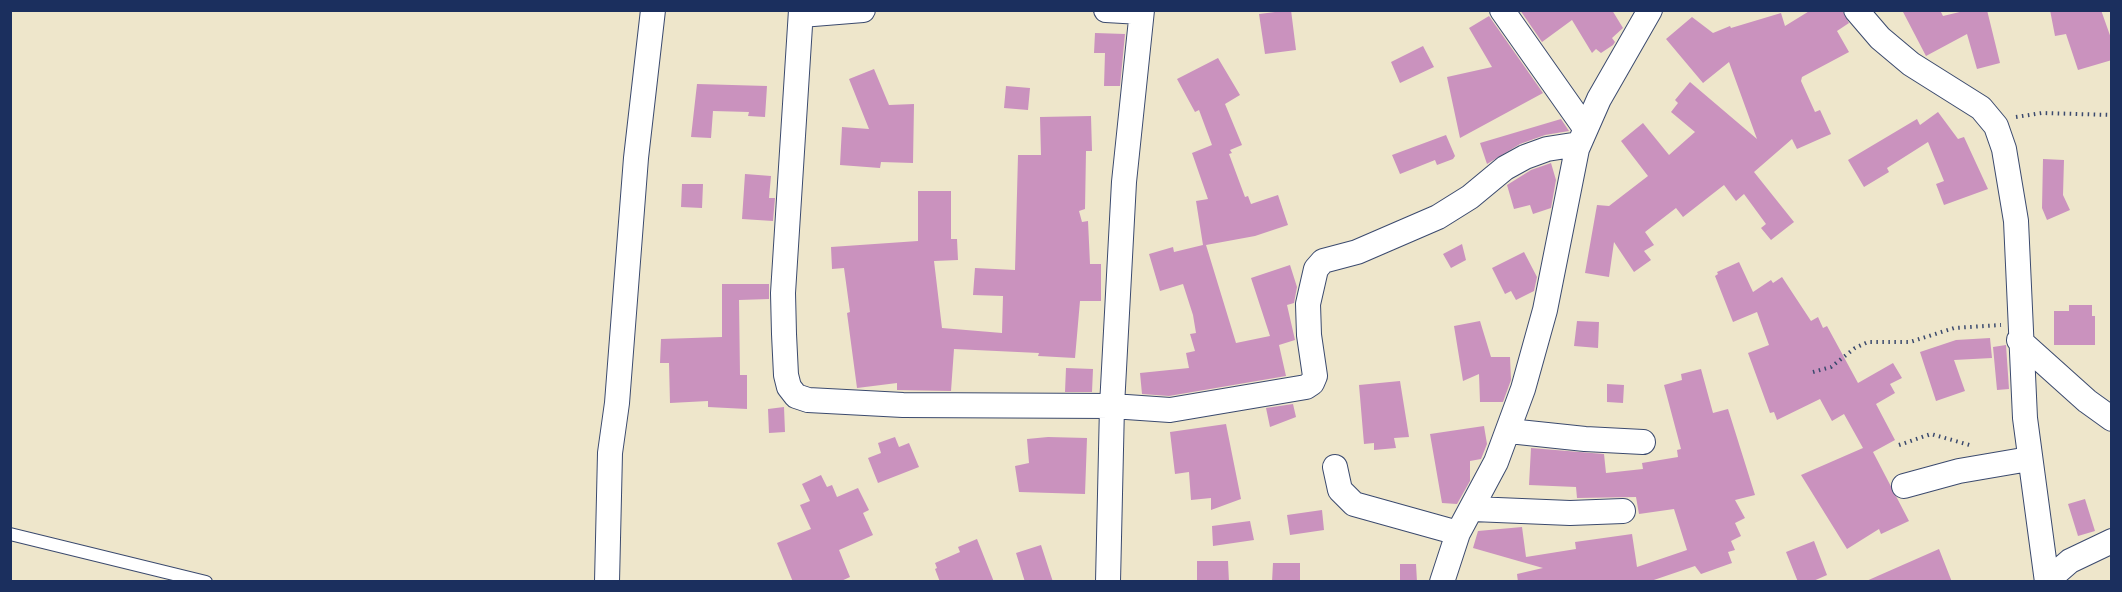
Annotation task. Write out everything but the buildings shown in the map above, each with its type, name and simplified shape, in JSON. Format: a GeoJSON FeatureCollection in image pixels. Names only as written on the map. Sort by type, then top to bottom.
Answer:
{"type":"FeatureCollection","features":[{"type":"Feature","properties":{"kind":"street"},"geometry":{"type":"LineString","coordinates":[[607,582],[610,453],[617,403],[636,158],[653,10]]}},
{"type":"Feature","properties":{"kind":"street"},"geometry":{"type":"LineString","coordinates":[[863,10],[801,13],[783,293],[786,375],[789,387],[796,396],[808,400],[838,403],[1112,406],[1170,410],[1306,387],[1312,383],[1315,376],[1309,335],[1308,304],[1316,269],[1323,261],[1357,252],[1438,217],[1470,197],[1505,168],[1525,157],[1582,136]]}},
{"type":"Feature","properties":{"kind":"street"},"geometry":{"type":"LineString","coordinates":[[1106,10],[1142,11],[1124,182],[1112,406],[1108,582]]}},
{"type":"Feature","properties":{"kind":"street"},"geometry":{"type":"LineString","coordinates":[[1502,10],[1582,136]]}},
{"type":"Feature","properties":{"kind":"street"},"geometry":{"type":"LineString","coordinates":[[1442,582],[1458,533],[1473,510],[1509,431],[1545,310],[1582,136],[1599,99],[1650,10]]}},
{"type":"Feature","properties":{"kind":"street"},"geometry":{"type":"LineString","coordinates":[[1856,10],[1880,38],[1904,58],[1981,108],[1996,126],[2012,181],[2018,260],[2019,333],[2029,459],[2050,582]]}},
{"type":"Feature","properties":{"kind":"street"},"geometry":{"type":"LineString","coordinates":[[2019,333],[2087,401],[2112,419]]}},
{"type":"Feature","properties":{"kind":"street"},"geometry":{"type":"LineString","coordinates":[[1509,431],[1586,440],[1643,442]]}},
{"type":"Feature","properties":{"kind":"street"},"geometry":{"type":"LineString","coordinates":[[1904,486],[1959,471],[2029,459]]}},
{"type":"Feature","properties":{"kind":"street"},"geometry":{"type":"LineString","coordinates":[[1335,467],[1340,490],[1354,504],[1458,533]]}},
{"type":"Feature","properties":{"kind":"street"},"geometry":{"type":"LineString","coordinates":[[1473,510],[1549,513],[1623,511]]}},
{"type":"Feature","properties":{"kind":"street"},"geometry":{"type":"LineString","coordinates":[[2050,582],[2055,574],[2070,561],[2112,541]]}},
{"type":"Feature","properties":{"kind":"lane"},"geometry":{"type":"LineString","coordinates":[[10,534],[206,582]]}},
{"type":"Feature","properties":{"kind":"path"},"geometry":{"type":"LineString","coordinates":[[1996,126],[2029,114],[2112,115]]}},
{"type":"Feature","properties":{"kind":"path"},"geometry":{"type":"LineString","coordinates":[[1813,372],[1837,363],[1855,348],[1868,342],[1916,341],[1954,328],[1970,326],[2019,333]]}},
{"type":"Feature","properties":{"kind":"path"},"geometry":{"type":"LineString","coordinates":[[1899,445],[1924,435],[1941,435],[1969,444],[2005,463]]}}]}
